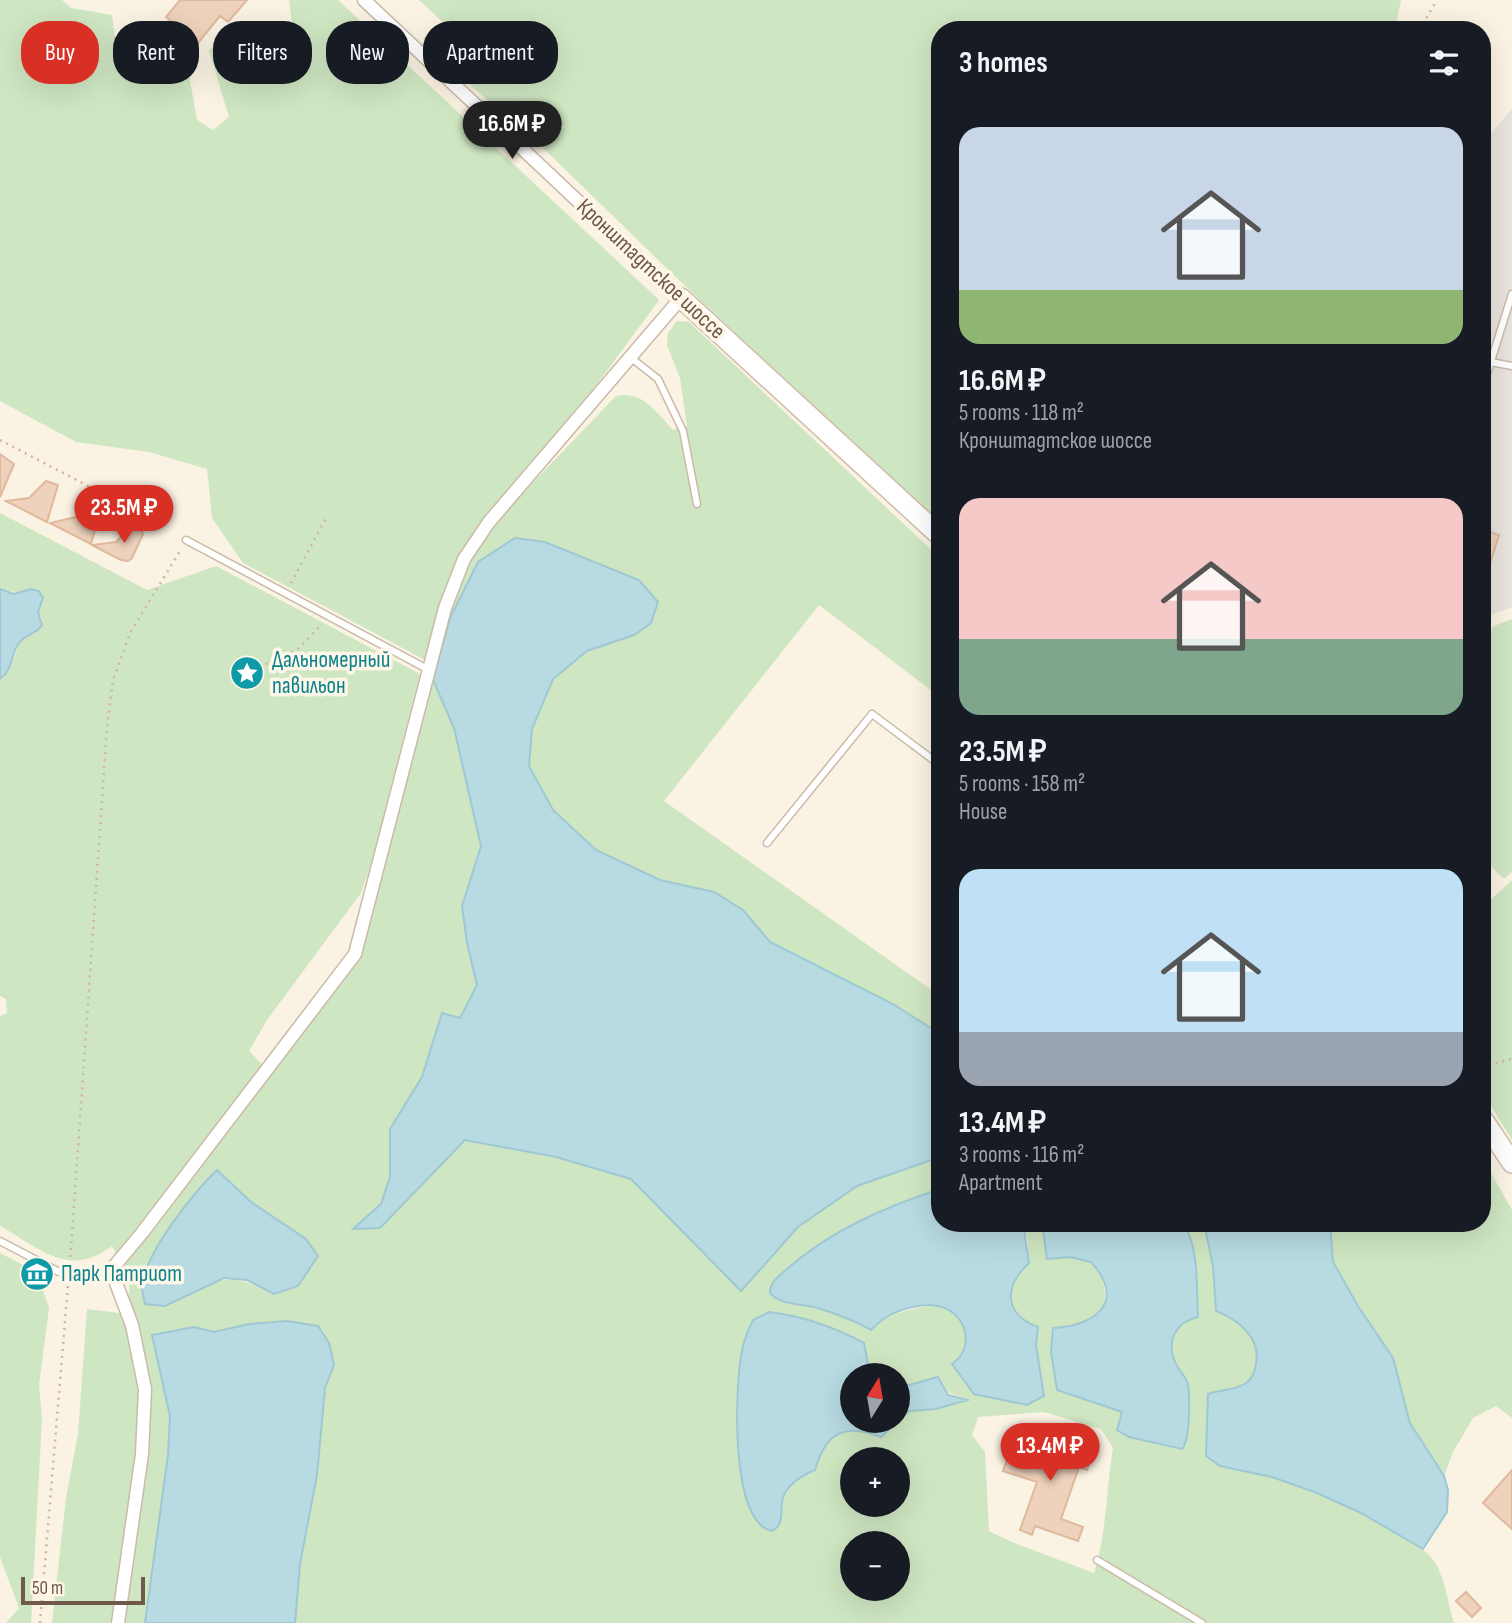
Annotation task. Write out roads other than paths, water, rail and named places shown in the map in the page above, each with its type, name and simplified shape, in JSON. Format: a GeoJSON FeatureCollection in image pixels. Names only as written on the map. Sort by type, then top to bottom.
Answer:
{"type":"FeatureCollection","features":[{"type":"Feature","properties":{"kind":"street","name":"Кронштадтское шоссе"},"geometry":{"type":"LineString","coordinates":[[364,0],[681,298],[931,528]]}},
{"type":"Feature","properties":{"kind":"street"},"geometry":{"type":"LineString","coordinates":[[118,1623],[142,1454],[145,1389],[132,1325],[111,1270],[355,954],[445,608],[464,559],[489,522],[681,298]]}},
{"type":"Feature","properties":{"kind":"street"},"geometry":{"type":"LineString","coordinates":[[1491,1132],[1512,1163]]}},
{"type":"Feature","properties":{"kind":"lane"},"geometry":{"type":"LineString","coordinates":[[1512,294],[1491,362],[1512,366]]}},
{"type":"Feature","properties":{"kind":"lane"},"geometry":{"type":"LineString","coordinates":[[630,357],[658,379],[683,431],[697,505]]}},
{"type":"Feature","properties":{"kind":"lane"},"geometry":{"type":"LineString","coordinates":[[187,540],[429,670]]}},
{"type":"Feature","properties":{"kind":"lane"},"geometry":{"type":"LineString","coordinates":[[767,843],[872,713],[931,758]]}},
{"type":"Feature","properties":{"kind":"lane"},"geometry":{"type":"LineString","coordinates":[[0,1241],[59,1272],[69,1274],[111,1270]]}},
{"type":"Feature","properties":{"kind":"lane"},"geometry":{"type":"LineString","coordinates":[[1097,1560],[1202,1623]]}},
{"type":"Feature","properties":{"kind":"water"},"geometry":{"type":"Polygon","coordinates":[[[515,538],[545,542],[639,580],[658,602],[651,623],[634,635],[587,651],[553,679],[532,729],[529,766],[553,810],[596,850],[660,880],[714,892],[743,910],[770,942],[893,1004],[931,1028],[931,1160],[857,1186],[798,1227],[741,1291],[631,1179],[556,1157],[465,1140],[380,1228],[353,1229],[381,1204],[390,1177],[390,1129],[422,1077],[442,1013],[460,1018],[477,985],[462,906],[481,846],[454,728],[433,680],[450,618],[478,562],[515,538]]]}},
{"type":"Feature","properties":{"kind":"water"},"geometry":{"type":"Polygon","coordinates":[[[0,589],[14,594],[31,589],[39,591],[43,598],[38,612],[42,625],[19,643],[8,671],[0,679],[0,589]]]}},
{"type":"Feature","properties":{"kind":"water"},"geometry":{"type":"Polygon","coordinates":[[[217,1170],[251,1202],[306,1239],[318,1256],[298,1286],[274,1294],[247,1280],[224,1278],[165,1306],[145,1304],[142,1288],[145,1274],[160,1242],[183,1208],[217,1170]]]}},
{"type":"Feature","properties":{"kind":"water"},"geometry":{"type":"Polygon","coordinates":[[[931,1192],[931,1232],[1024,1232],[1029,1263],[1015,1281],[1011,1299],[1018,1315],[1038,1327],[1036,1345],[1044,1396],[1027,1405],[974,1394],[952,1364],[964,1349],[966,1340],[962,1323],[956,1315],[938,1306],[902,1310],[871,1330],[825,1310],[779,1300],[770,1293],[778,1276],[805,1254],[841,1231],[931,1192]]]}},
{"type":"Feature","properties":{"kind":"water"},"geometry":{"type":"Polygon","coordinates":[[[1043,1232],[1188,1232],[1195,1256],[1198,1317],[1190,1319],[1179,1328],[1172,1346],[1175,1362],[1186,1379],[1189,1391],[1188,1429],[1182,1449],[1129,1437],[1117,1430],[1122,1412],[1057,1390],[1051,1352],[1053,1328],[1093,1317],[1106,1300],[1106,1289],[1091,1262],[1070,1257],[1047,1259],[1043,1232]]]}},
{"type":"Feature","properties":{"kind":"water"},"geometry":{"type":"Polygon","coordinates":[[[1206,1232],[1331,1232],[1333,1262],[1358,1306],[1393,1358],[1410,1423],[1444,1476],[1448,1490],[1447,1512],[1423,1549],[1361,1513],[1317,1493],[1272,1477],[1220,1466],[1206,1456],[1208,1394],[1242,1386],[1252,1377],[1257,1355],[1252,1338],[1246,1331],[1233,1319],[1216,1311],[1213,1266],[1206,1232]]]}},
{"type":"Feature","properties":{"kind":"water"},"geometry":{"type":"Polygon","coordinates":[[[769,1312],[818,1323],[864,1343],[868,1363],[840,1363],[841,1433],[825,1447],[815,1470],[797,1480],[787,1490],[782,1500],[781,1520],[772,1531],[758,1522],[748,1504],[738,1450],[740,1368],[744,1343],[753,1320],[769,1312]]]}},
{"type":"Feature","properties":{"kind":"water"},"geometry":{"type":"Polygon","coordinates":[[[287,1321],[318,1326],[329,1343],[334,1365],[325,1388],[317,1475],[300,1564],[295,1623],[145,1623],[168,1455],[170,1416],[152,1335],[194,1327],[214,1332],[249,1324],[287,1321]]]}},
{"type":"Feature","properties":{"kind":"water"},"geometry":{"type":"Polygon","coordinates":[[[938,1377],[948,1395],[967,1400],[936,1409],[910,1411],[910,1385],[938,1377]]]}},
{"type":"Feature","properties":{"kind":"water"},"geometry":{"type":"Polygon","coordinates":[[[868,1433],[885,1433],[881,1437],[868,1433]]]}},
{"type":"Feature","properties":{"kind":"place","name":"Дальномерный павильон"},"geometry":{"type":"Point","coordinates":[247,673]}},
{"type":"Feature","properties":{"kind":"place","name":"Парк Патриот"},"geometry":{"type":"Point","coordinates":[37,1274]}}]}
